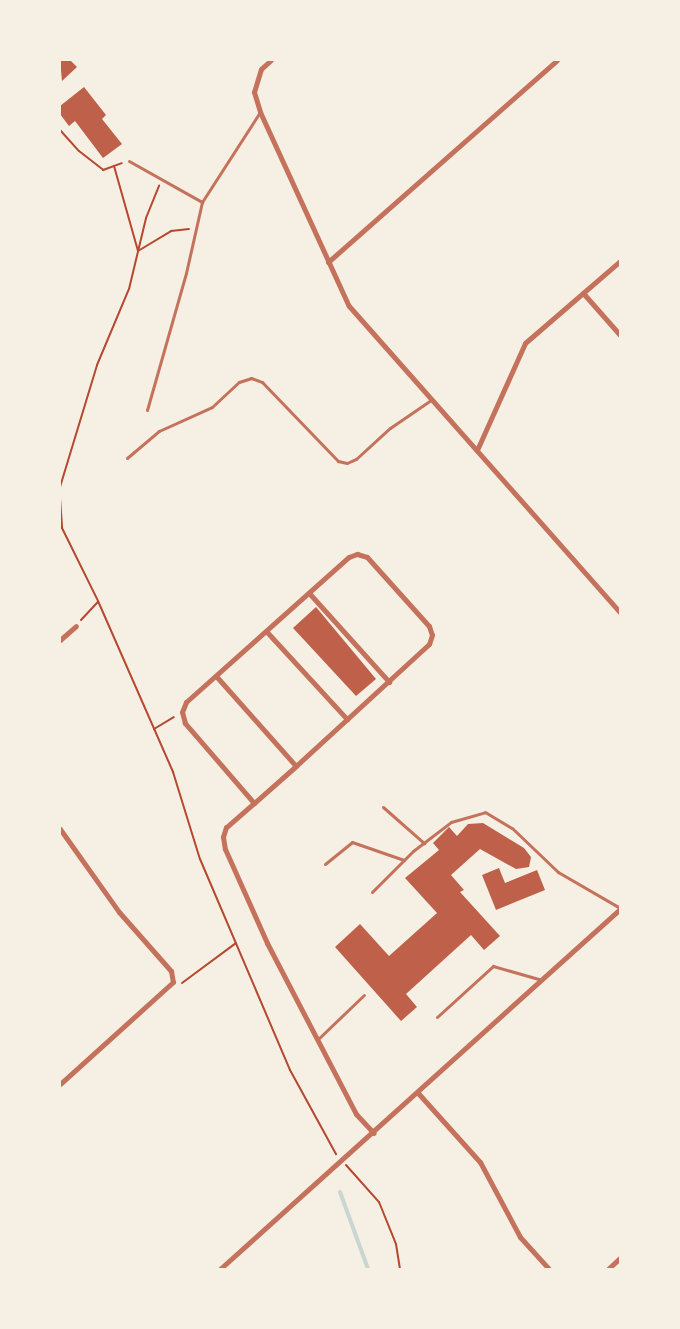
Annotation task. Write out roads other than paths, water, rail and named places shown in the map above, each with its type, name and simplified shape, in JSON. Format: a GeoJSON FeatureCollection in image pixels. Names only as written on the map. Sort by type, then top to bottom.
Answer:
{"type":"FeatureCollection","features":[{"type":"Feature","properties":{"kind":"street"},"geometry":{"type":"LineString","coordinates":[[271,60],[261,69],[254,92],[260,112],[349,306],[620,612]]}},
{"type":"Feature","properties":{"kind":"street"},"geometry":{"type":"LineString","coordinates":[[328,262],[557,60]]}},
{"type":"Feature","properties":{"kind":"street"},"geometry":{"type":"LineString","coordinates":[[478,450],[525,343],[620,261]]}},
{"type":"Feature","properties":{"kind":"street"},"geometry":{"type":"LineString","coordinates":[[583,293],[620,334]]}},
{"type":"Feature","properties":{"kind":"street"},"geometry":{"type":"LineString","coordinates":[[254,803],[184,723],[182,712],[186,702],[349,557],[357,554],[367,557],[429,626],[432,635],[429,644],[296,766],[254,803],[226,827],[223,837],[225,850],[263,935],[356,1114],[374,1133]]}},
{"type":"Feature","properties":{"kind":"street"},"geometry":{"type":"LineString","coordinates":[[309,593],[389,682]]}},
{"type":"Feature","properties":{"kind":"street"},"geometry":{"type":"LineString","coordinates":[[60,640],[76,626]]}},
{"type":"Feature","properties":{"kind":"street"},"geometry":{"type":"LineString","coordinates":[[266,631],[347,719]]}},
{"type":"Feature","properties":{"kind":"street"},"geometry":{"type":"LineString","coordinates":[[216,676],[296,766]]}},
{"type":"Feature","properties":{"kind":"street"},"geometry":{"type":"LineString","coordinates":[[60,829],[119,912],[171,972],[173,982],[60,1084]]}},
{"type":"Feature","properties":{"kind":"street"},"geometry":{"type":"LineString","coordinates":[[220,1269],[374,1133],[620,909]]}},
{"type":"Feature","properties":{"kind":"street"},"geometry":{"type":"LineString","coordinates":[[418,1093],[480,1162],[520,1237],[549,1269]]}},
{"type":"Feature","properties":{"kind":"street"},"geometry":{"type":"LineString","coordinates":[[608,1269],[620,1258]]}},
{"type":"Feature","properties":{"kind":"lane"},"geometry":{"type":"LineString","coordinates":[[147,410],[202,202],[260,112]]}},
{"type":"Feature","properties":{"kind":"lane"},"geometry":{"type":"LineString","coordinates":[[128,161],[202,202]]}},
{"type":"Feature","properties":{"kind":"lane"},"geometry":{"type":"LineString","coordinates":[[127,458],[159,430],[212,406],[239,382],[251,378],[262,382],[309,434],[338,460],[347,463],[356,459],[390,428],[431,400]]}},
{"type":"Feature","properties":{"kind":"lane"},"geometry":{"type":"LineString","coordinates":[[383,807],[424,842]]}},
{"type":"Feature","properties":{"kind":"lane"},"geometry":{"type":"LineString","coordinates":[[372,892],[424,842],[451,822],[485,812],[512,828],[558,872],[620,909]]}},
{"type":"Feature","properties":{"kind":"lane"},"geometry":{"type":"LineString","coordinates":[[325,864],[352,842],[404,860]]}},
{"type":"Feature","properties":{"kind":"lane"},"geometry":{"type":"LineString","coordinates":[[437,1017],[494,966],[542,980]]}},
{"type":"Feature","properties":{"kind":"lane"},"geometry":{"type":"LineString","coordinates":[[317,1040],[364,995]]}},
{"type":"Feature","properties":{"kind":"waterway"},"geometry":{"type":"LineString","coordinates":[[340,1192],[368,1269]]}}]}
